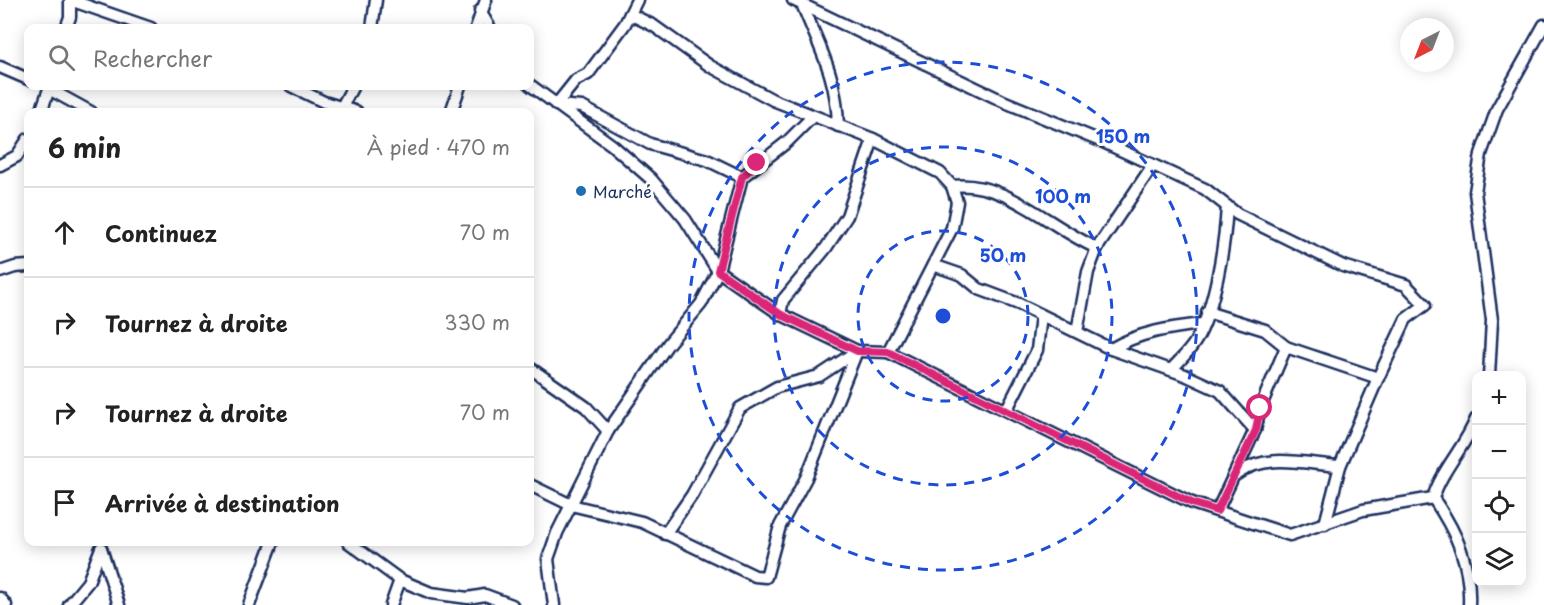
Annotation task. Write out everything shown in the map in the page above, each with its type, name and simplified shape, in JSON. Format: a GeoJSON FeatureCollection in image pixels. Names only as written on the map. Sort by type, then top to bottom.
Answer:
{"type":"FeatureCollection","features":[{"type":"Feature","properties":{"kind":"street"},"geometry":{"type":"LineString","coordinates":[[67,24],[70,0],[139,24]]}},
{"type":"Feature","properties":{"kind":"street"},"geometry":{"type":"LineString","coordinates":[[373,24],[376,0]]}},
{"type":"Feature","properties":{"kind":"street"},"geometry":{"type":"LineString","coordinates":[[477,24],[486,0]]}},
{"type":"Feature","properties":{"kind":"street"},"geometry":{"type":"LineString","coordinates":[[556,105],[576,80],[588,74],[630,14],[637,0]]}},
{"type":"Feature","properties":{"kind":"street"},"geometry":{"type":"LineString","coordinates":[[797,2],[830,69],[838,97],[838,126]]}},
{"type":"Feature","properties":{"kind":"street"},"geometry":{"type":"LineString","coordinates":[[797,2],[1005,102],[1205,189],[1237,214],[1343,266],[1406,285],[1425,305],[1406,319],[1378,378],[1340,466],[1325,524]]}},
{"type":"Feature","properties":{"kind":"street"},"geometry":{"type":"LineString","coordinates":[[480,11],[488,24]]}},
{"type":"Feature","properties":{"kind":"street"},"geometry":{"type":"LineString","coordinates":[[630,14],[654,26],[710,66],[773,100],[873,140],[940,173],[952,186],[957,201],[952,228],[888,352]]}},
{"type":"Feature","properties":{"kind":"street"},"geometry":{"type":"LineString","coordinates":[[1490,371],[1492,320],[1475,192],[1481,154],[1497,109],[1544,25]]}},
{"type":"Feature","properties":{"kind":"street"},"geometry":{"type":"LineString","coordinates":[[0,67],[24,77]]}},
{"type":"Feature","properties":{"kind":"street"},"geometry":{"type":"LineString","coordinates":[[534,88],[612,145],[651,179],[686,219],[718,271],[780,314],[857,351],[888,352],[1007,409],[1192,503],[1290,535],[1363,510],[1433,498]]}},
{"type":"Feature","properties":{"kind":"street"},"geometry":{"type":"LineString","coordinates":[[42,108],[47,90]]}},
{"type":"Feature","properties":{"kind":"street"},"geometry":{"type":"LineString","coordinates":[[53,90],[85,108]]}},
{"type":"Feature","properties":{"kind":"street"},"geometry":{"type":"LineString","coordinates":[[299,90],[337,108]]}},
{"type":"Feature","properties":{"kind":"street"},"geometry":{"type":"LineString","coordinates":[[342,108],[351,90]]}},
{"type":"Feature","properties":{"kind":"street"},"geometry":{"type":"LineString","coordinates":[[452,108],[459,90]]}},
{"type":"Feature","properties":{"kind":"street"},"geometry":{"type":"LineString","coordinates":[[556,105],[582,107],[650,144],[707,160],[742,177]]}},
{"type":"Feature","properties":{"kind":"street"},"geometry":{"type":"LineString","coordinates":[[554,605],[548,559],[571,505],[608,431],[668,344],[690,320],[718,271],[742,177],[788,142],[813,116]]}},
{"type":"Feature","properties":{"kind":"street"},"geometry":{"type":"LineString","coordinates":[[780,314],[783,300],[826,248],[847,216],[873,140]]}},
{"type":"Feature","properties":{"kind":"street"},"geometry":{"type":"LineString","coordinates":[[0,165],[17,156],[24,145]]}},
{"type":"Feature","properties":{"kind":"street"},"geometry":{"type":"LineString","coordinates":[[1077,332],[1088,272],[1097,248],[1153,165]]}},
{"type":"Feature","properties":{"kind":"street"},"geometry":{"type":"LineString","coordinates":[[952,186],[969,184],[1002,193],[1072,237],[1097,248]]}},
{"type":"Feature","properties":{"kind":"street"},"geometry":{"type":"LineString","coordinates":[[1171,370],[1196,341],[1207,312],[1226,243],[1227,206]]}},
{"type":"Feature","properties":{"kind":"street"},"geometry":{"type":"LineString","coordinates":[[933,265],[962,275],[979,289],[1041,315],[1111,349],[1171,370],[1220,391],[1256,430]]}},
{"type":"Feature","properties":{"kind":"street"},"geometry":{"type":"LineString","coordinates":[[0,272],[24,266]]}},
{"type":"Feature","properties":{"kind":"street"},"geometry":{"type":"LineString","coordinates":[[1207,312],[1264,330],[1286,347],[1378,378]]}},
{"type":"Feature","properties":{"kind":"street"},"geometry":{"type":"LineString","coordinates":[[1007,409],[1037,350],[1041,315]]}},
{"type":"Feature","properties":{"kind":"street"},"geometry":{"type":"LineString","coordinates":[[1111,349],[1131,338],[1162,329],[1202,324]]}},
{"type":"Feature","properties":{"kind":"street"},"geometry":{"type":"LineString","coordinates":[[1217,511],[1256,430],[1260,408],[1286,347]]}},
{"type":"Feature","properties":{"kind":"street"},"geometry":{"type":"LineString","coordinates":[[665,534],[692,495],[740,408],[777,387],[819,376],[857,351]]}},
{"type":"Feature","properties":{"kind":"street"},"geometry":{"type":"LineString","coordinates":[[534,487],[571,505],[642,522],[755,576],[766,577],[780,526],[806,478],[857,351]]}},
{"type":"Feature","properties":{"kind":"street"},"geometry":{"type":"LineString","coordinates":[[534,371],[586,407],[608,431]]}},
{"type":"Feature","properties":{"kind":"street"},"geometry":{"type":"LineString","coordinates":[[1433,498],[1438,484],[1470,435],[1474,425]]}},
{"type":"Feature","properties":{"kind":"street"},"geometry":{"type":"LineString","coordinates":[[1234,476],[1250,464],[1278,460],[1340,466]]}},
{"type":"Feature","properties":{"kind":"street"},"geometry":{"type":"LineString","coordinates":[[1433,498],[1458,540],[1467,566],[1469,605]]}},
{"type":"Feature","properties":{"kind":"street"},"geometry":{"type":"LineString","coordinates":[[69,605],[88,582],[100,546]]}},
{"type":"Feature","properties":{"kind":"street"},"geometry":{"type":"LineString","coordinates":[[100,546],[119,605]]}},
{"type":"Feature","properties":{"kind":"street"},"geometry":{"type":"LineString","coordinates":[[249,605],[271,546]]}},
{"type":"Feature","properties":{"kind":"street"},"geometry":{"type":"LineString","coordinates":[[353,546],[400,580],[430,593],[468,598],[485,595],[512,605]]}},
{"type":"Feature","properties":{"kind":"street"},"geometry":{"type":"LineString","coordinates":[[391,605],[400,580]]}},
{"type":"Feature","properties":{"kind":"street"},"geometry":{"type":"LineString","coordinates":[[0,598],[6,605]]}},
{"type":"Feature","properties":{"kind":"place","name":"Marché"},"geometry":{"type":"Point","coordinates":[581,191]}},
{"type":"Feature","properties":{"kind":"route"},"geometry":{"type":"LineString","coordinates":[[757,163],[742,177],[718,271],[780,314],[857,351],[888,352],[981,396],[1192,503],[1217,511],[1256,430],[1260,408]]}}]}
